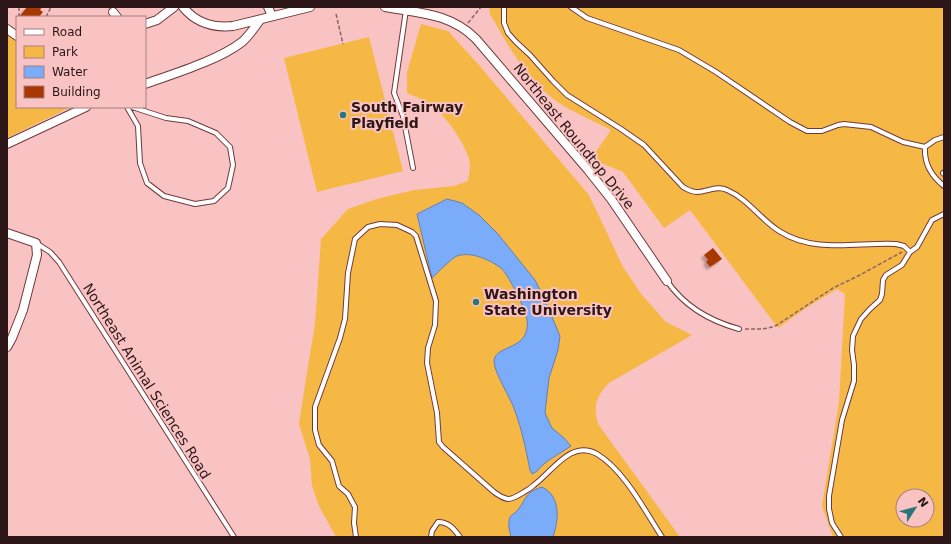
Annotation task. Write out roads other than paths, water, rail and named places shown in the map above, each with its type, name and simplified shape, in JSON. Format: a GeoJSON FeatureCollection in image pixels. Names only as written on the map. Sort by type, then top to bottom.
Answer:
{"type":"FeatureCollection","features":[{"type":"Feature","properties":{"kind":"street"},"geometry":{"type":"LineString","coordinates":[[146,24],[157,20],[174,7]]}},
{"type":"Feature","properties":{"kind":"street"},"geometry":{"type":"LineString","coordinates":[[183,7],[196,20],[210,26],[222,27],[260,20],[310,7]]}},
{"type":"Feature","properties":{"kind":"street"},"geometry":{"type":"LineString","coordinates":[[268,7],[272,16]]}},
{"type":"Feature","properties":{"kind":"street","name":"Northeast Roundtop Drive"},"geometry":{"type":"LineString","coordinates":[[385,7],[448,19],[464,28],[476,38],[611,199],[667,282]]}},
{"type":"Feature","properties":{"kind":"street"},"geometry":{"type":"LineString","coordinates":[[146,84],[204,62],[226,52],[246,38],[260,20]]}},
{"type":"Feature","properties":{"kind":"street"},"geometry":{"type":"LineString","coordinates":[[7,29],[16,35]]}},
{"type":"Feature","properties":{"kind":"street"},"geometry":{"type":"LineString","coordinates":[[7,144],[84,108]]}},
{"type":"Feature","properties":{"kind":"street"},"geometry":{"type":"LineString","coordinates":[[7,233],[36,243],[37,255],[24,310],[7,347]]}},
{"type":"Feature","properties":{"kind":"lane"},"geometry":{"type":"LineString","coordinates":[[504,7],[504,23],[508,32],[516,42],[530,54],[553,82],[567,95],[644,145],[683,188],[698,192],[723,188],[732,192],[778,230],[797,240],[827,246],[896,244],[904,246],[910,252]]}},
{"type":"Feature","properties":{"kind":"lane"},"geometry":{"type":"LineString","coordinates":[[571,7],[586,18],[680,50],[716,72],[790,122],[807,131],[822,131],[838,125],[871,127],[898,140],[926,147]]}},
{"type":"Feature","properties":{"kind":"lane"},"geometry":{"type":"LineString","coordinates":[[406,10],[394,93],[402,116],[412,168]]}},
{"type":"Feature","properties":{"kind":"lane"},"geometry":{"type":"LineString","coordinates":[[128,108],[138,126],[140,163],[148,183],[164,196],[195,204],[214,201],[228,188],[233,165],[230,147],[216,133],[188,121],[166,118],[135,108]]}},
{"type":"Feature","properties":{"kind":"lane"},"geometry":{"type":"LineString","coordinates":[[944,137],[935,140],[926,147],[925,156],[934,177],[944,186]]}},
{"type":"Feature","properties":{"kind":"lane"},"geometry":{"type":"LineString","coordinates":[[841,537],[832,523],[829,509],[829,496],[842,420],[854,381],[852,350],[854,336],[861,320],[880,300],[883,280],[886,275],[902,265],[910,252],[917,247],[932,220],[944,214]]}},
{"type":"Feature","properties":{"kind":"lane"},"geometry":{"type":"LineString","coordinates":[[356,537],[354,523],[355,507],[348,494],[339,486],[332,461],[319,445],[315,430],[315,408],[340,338],[345,319],[348,273],[355,239],[368,227],[380,224],[397,225],[412,232],[416,236],[436,300],[435,326],[428,348],[427,363],[437,413],[439,442],[443,447],[494,492],[503,498],[509,499],[516,497],[535,485],[562,459],[574,451],[584,449],[596,454],[606,461],[630,488],[662,537]]}},
{"type":"Feature","properties":{"kind":"lane","name":"Northeast Animal Sciences Road"},"geometry":{"type":"LineString","coordinates":[[36,243],[50,252],[59,262],[234,537]]}},
{"type":"Feature","properties":{"kind":"lane","name":"Northeast Roundtop Drive"},"geometry":{"type":"LineString","coordinates":[[667,282],[674,291],[694,308],[709,318],[739,329]]}},
{"type":"Feature","properties":{"kind":"lane"},"geometry":{"type":"LineString","coordinates":[[431,537],[432,531],[438,522],[445,522],[452,527],[460,537]]}},
{"type":"Feature","properties":{"kind":"water"},"geometry":{"type":"Polygon","coordinates":[[[447,199],[462,203],[479,215],[498,234],[535,280],[560,336],[558,350],[549,378],[545,413],[552,428],[571,446],[548,461],[532,474],[524,440],[513,406],[497,372],[494,361],[500,352],[519,342],[524,337],[527,330],[526,315],[517,293],[502,269],[481,257],[468,255],[457,256],[432,278],[417,214],[447,199]]]}},
{"type":"Feature","properties":{"kind":"water"},"geometry":{"type":"Polygon","coordinates":[[[542,487],[553,496],[557,509],[553,537],[511,537],[509,525],[510,517],[516,512],[528,494],[542,487]]]}},
{"type":"Feature","properties":{"kind":"place","name":"South Fairway Playfield"},"geometry":{"type":"Point","coordinates":[343,115]}},
{"type":"Feature","properties":{"kind":"place","name":"Washington State University"},"geometry":{"type":"Point","coordinates":[476,302]}}]}
